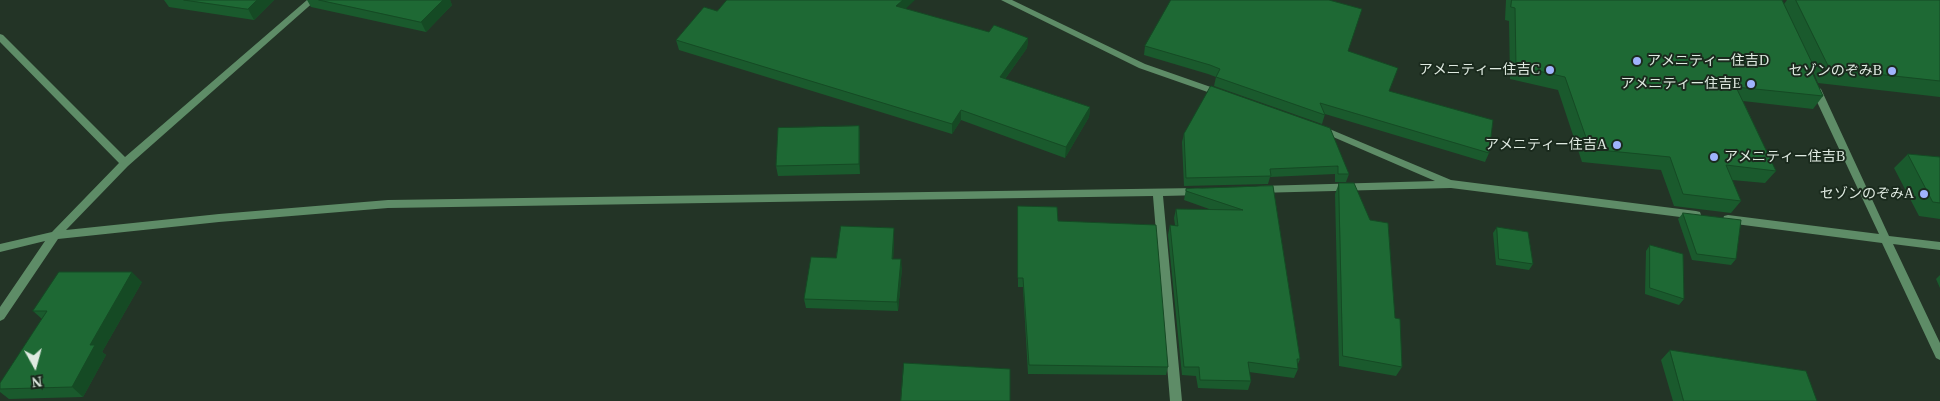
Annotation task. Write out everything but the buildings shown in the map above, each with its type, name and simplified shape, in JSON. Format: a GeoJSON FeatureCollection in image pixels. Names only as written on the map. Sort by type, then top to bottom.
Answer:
{"type":"FeatureCollection","features":[{"type":"Feature","properties":{"kind":"street"},"geometry":{"type":"LineString","coordinates":[[0,316],[56,235],[125,163],[312,0]]}},
{"type":"Feature","properties":{"kind":"street"},"geometry":{"type":"LineString","coordinates":[[1005,0],[1142,66],[1234,98]]}},
{"type":"Feature","properties":{"kind":"street"},"geometry":{"type":"LineString","coordinates":[[0,37],[125,163]]}},
{"type":"Feature","properties":{"kind":"street"},"geometry":{"type":"LineString","coordinates":[[1811,80],[1940,355]]}},
{"type":"Feature","properties":{"kind":"street"},"geometry":{"type":"LineString","coordinates":[[1308,124],[1450,184]]}},
{"type":"Feature","properties":{"kind":"street"},"geometry":{"type":"LineString","coordinates":[[1245,190],[1450,184],[1940,246]]}},
{"type":"Feature","properties":{"kind":"street"},"geometry":{"type":"LineString","coordinates":[[0,248],[56,235],[220,218],[388,204],[1206,192]]}},
{"type":"Feature","properties":{"kind":"street"},"geometry":{"type":"LineString","coordinates":[[1158,193],[1176,401]]}},
{"type":"Feature","properties":{"kind":"place","name":"アメニティー住吉D"},"geometry":{"type":"Point","coordinates":[1637,61]}},
{"type":"Feature","properties":{"kind":"place","name":"アメニティー住吉C"},"geometry":{"type":"Point","coordinates":[1550,70]}},
{"type":"Feature","properties":{"kind":"place","name":"セゾンのぞみB"},"geometry":{"type":"Point","coordinates":[1892,71]}},
{"type":"Feature","properties":{"kind":"place","name":"アメニティー住吉E"},"geometry":{"type":"Point","coordinates":[1751,84]}},
{"type":"Feature","properties":{"kind":"place","name":"アメニティー住吉A"},"geometry":{"type":"Point","coordinates":[1617,145]}},
{"type":"Feature","properties":{"kind":"place","name":"アメニティー住吉B"},"geometry":{"type":"Point","coordinates":[1714,157]}},
{"type":"Feature","properties":{"kind":"place","name":"セゾンのぞみA"},"geometry":{"type":"Point","coordinates":[1924,194]}}]}
